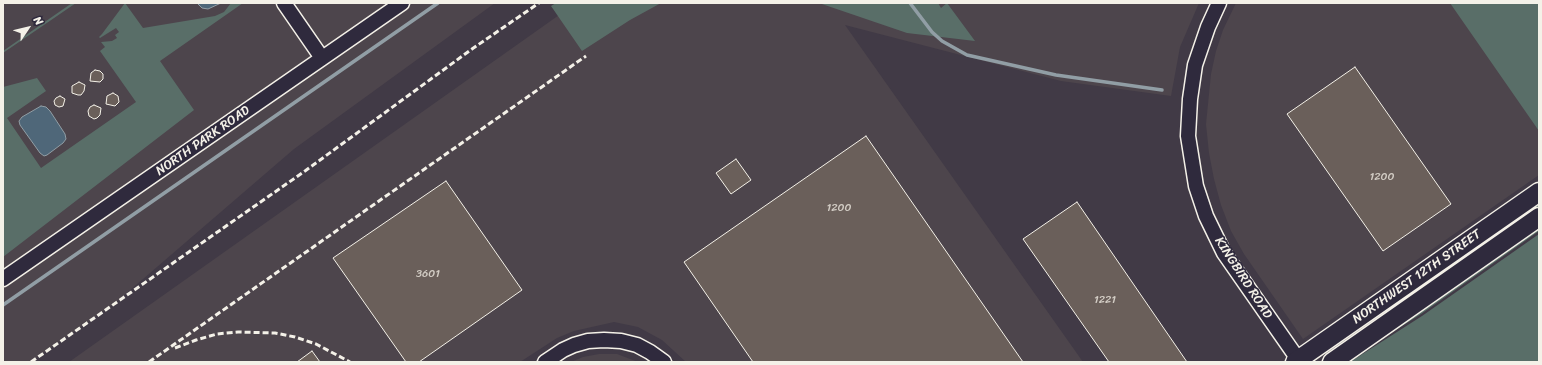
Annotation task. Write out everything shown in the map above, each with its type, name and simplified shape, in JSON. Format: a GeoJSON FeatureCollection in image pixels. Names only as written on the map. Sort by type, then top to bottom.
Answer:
{"type":"FeatureCollection","features":[{"type":"Feature","properties":{"kind":"main road","name":"NORTHWEST 12TH STREET"},"geometry":{"type":"LineString","coordinates":[[1298,361],[1539,192]]}},
{"type":"Feature","properties":{"kind":"main road","name":"NORTHWEST 12TH STREET"},"geometry":{"type":"LineString","coordinates":[[1332,362],[1539,217]]}},
{"type":"Feature","properties":{"kind":"street"},"geometry":{"type":"LineString","coordinates":[[284,3],[322,58]]}},
{"type":"Feature","properties":{"kind":"street","name":"NORTH PARK ROAD"},"geometry":{"type":"LineString","coordinates":[[3,278],[402,3]]}},
{"type":"Feature","properties":{"kind":"street","name":"KINGBIRD ROAD"},"geometry":{"type":"LineString","coordinates":[[1219,3],[1196,59],[1191,92],[1188,136],[1196,186],[1206,216],[1224,253],[1298,361]]}},
{"type":"Feature","properties":{"kind":"street"},"geometry":{"type":"LineString","coordinates":[[545,362],[567,348],[588,342],[612,340],[637,346],[650,352],[664,362]]}},
{"type":"Feature","properties":{"kind":"shaded area"},"geometry":{"type":"Polygon","coordinates":[[[3,3],[495,3],[294,149],[114,304],[31,362],[3,362],[3,3]]]}},
{"type":"Feature","properties":{"kind":"shaded area"},"geometry":{"type":"Polygon","coordinates":[[[576,3],[1199,3],[1180,47],[1171,96],[1061,81],[845,25],[1083,362],[686,362],[662,340],[638,327],[614,322],[574,331],[557,338],[520,362],[69,362],[576,3]]]}},
{"type":"Feature","properties":{"kind":"shaded area"},"geometry":{"type":"Polygon","coordinates":[[[1236,3],[1539,3],[1539,175],[1303,339],[1244,254],[1231,231],[1221,205],[1214,179],[1209,153],[1206,124],[1211,74],[1216,51],[1223,30],[1236,3]]]}},
{"type":"Feature","properties":{"kind":"shaded area"},"geometry":{"type":"Polygon","coordinates":[[[599,354],[617,354],[638,362],[571,362],[583,357],[599,354]]]}},
{"type":"Feature","properties":{"kind":"green space"},"geometry":{"type":"Polygon","coordinates":[[[72,3],[76,3],[3,53],[3,51],[72,3]]]}},
{"type":"Feature","properties":{"kind":"green space"},"geometry":{"type":"Polygon","coordinates":[[[125,3],[143,28],[215,16],[224,12],[231,3],[243,3],[160,61],[194,110],[3,257],[3,87],[37,78],[46,91],[7,118],[41,168],[136,102],[100,51],[105,47],[101,42],[112,41],[117,38],[115,35],[119,32],[116,28],[100,38],[99,37],[125,3]]]}},
{"type":"Feature","properties":{"kind":"green space"},"geometry":{"type":"Polygon","coordinates":[[[556,3],[661,3],[630,20],[582,51],[551,6],[556,3]]]}},
{"type":"Feature","properties":{"kind":"green space"},"geometry":{"type":"Polygon","coordinates":[[[819,3],[938,3],[941,8],[947,3],[975,41],[907,33],[819,3]]]}},
{"type":"Feature","properties":{"kind":"green space"},"geometry":{"type":"Polygon","coordinates":[[[1450,3],[1539,3],[1539,131],[1450,3]]]}},
{"type":"Feature","properties":{"kind":"green space"},"geometry":{"type":"Polygon","coordinates":[[[1539,200],[1539,210],[1436,282],[1434,280],[1458,258],[1539,200]]]}},
{"type":"Feature","properties":{"kind":"green space"},"geometry":{"type":"Polygon","coordinates":[[[1539,225],[1539,231],[1421,314],[1375,343],[1539,225]]]}},
{"type":"Feature","properties":{"kind":"green space"},"geometry":{"type":"Polygon","coordinates":[[[1539,234],[1539,362],[1350,362],[1422,316],[1539,234]]]}},
{"type":"Feature","properties":{"kind":"water"},"geometry":{"type":"Polygon","coordinates":[[[197,3],[221,3],[208,9],[202,8],[197,3]]]}},
{"type":"Feature","properties":{"kind":"water"},"geometry":{"type":"Polygon","coordinates":[[[41,106],[46,107],[50,111],[65,134],[66,139],[63,143],[44,156],[40,153],[20,125],[19,121],[22,117],[41,106]]]}},
{"type":"Feature","properties":{"kind":"building"},"geometry":{"type":"Polygon","coordinates":[[[1355,67],[1451,204],[1383,251],[1287,114],[1355,67]]]}},
{"type":"Feature","properties":{"kind":"building"},"geometry":{"type":"Polygon","coordinates":[[[95,70],[100,71],[103,74],[103,79],[100,82],[90,81],[91,73],[95,70]]]}},
{"type":"Feature","properties":{"kind":"building"},"geometry":{"type":"Polygon","coordinates":[[[79,82],[85,85],[84,91],[81,95],[72,93],[72,86],[79,82]]]}},
{"type":"Feature","properties":{"kind":"building"},"geometry":{"type":"Polygon","coordinates":[[[113,93],[118,96],[119,102],[115,106],[106,104],[107,96],[113,93]]]}},
{"type":"Feature","properties":{"kind":"building"},"geometry":{"type":"Polygon","coordinates":[[[60,96],[65,99],[63,106],[59,107],[55,105],[54,101],[60,96]]]}},
{"type":"Feature","properties":{"kind":"building"},"geometry":{"type":"Polygon","coordinates":[[[94,105],[101,108],[100,115],[94,119],[89,116],[88,111],[90,107],[94,105]]]}},
{"type":"Feature","properties":{"kind":"building"},"geometry":{"type":"Polygon","coordinates":[[[866,136],[1023,362],[753,362],[684,262],[866,136]]]}},
{"type":"Feature","properties":{"kind":"building"},"geometry":{"type":"Polygon","coordinates":[[[736,159],[751,180],[731,194],[716,173],[736,159]]]}},
{"type":"Feature","properties":{"kind":"building"},"geometry":{"type":"Polygon","coordinates":[[[446,181],[522,290],[419,362],[406,362],[333,258],[446,181]]]}},
{"type":"Feature","properties":{"kind":"building"},"geometry":{"type":"Polygon","coordinates":[[[1077,202],[1187,362],[1109,362],[1023,239],[1077,202]]]}},
{"type":"Feature","properties":{"kind":"building"},"geometry":{"type":"Polygon","coordinates":[[[312,351],[320,362],[297,362],[312,351]]]}},
{"type":"Feature","properties":{"kind":"waterway"},"geometry":{"type":"LineString","coordinates":[[3,305],[438,3]]}},
{"type":"Feature","properties":{"kind":"waterway"},"geometry":{"type":"LineString","coordinates":[[910,3],[932,32],[942,41],[967,55],[1056,75],[1162,90]]}},
{"type":"Feature","properties":{"kind":"railway"},"geometry":{"type":"LineString","coordinates":[[31,362],[305,171],[472,49],[539,3]]}},
{"type":"Feature","properties":{"kind":"railway"},"geometry":{"type":"LineString","coordinates":[[149,362],[586,56]]}},
{"type":"Feature","properties":{"kind":"railway"},"geometry":{"type":"LineString","coordinates":[[175,348],[217,334],[238,332],[275,333],[295,337],[316,344],[350,362]]}}]}
